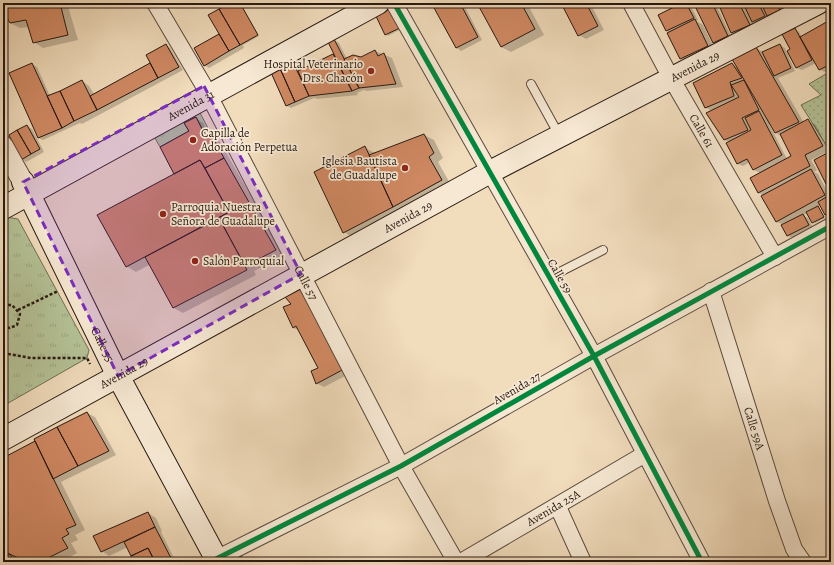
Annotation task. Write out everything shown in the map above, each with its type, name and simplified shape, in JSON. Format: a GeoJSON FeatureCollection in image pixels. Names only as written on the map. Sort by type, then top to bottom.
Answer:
{"type":"FeatureCollection","features":[{"type":"Feature","properties":{"kind":"main road","name":"Avenida 31"},"geometry":{"type":"LineString","coordinates":[[3,208],[26,188],[206,90],[357,3]]}},
{"type":"Feature","properties":{"kind":"main road","name":"Avenida 31"},"geometry":{"type":"LineString","coordinates":[[206,90],[378,3]]}},
{"type":"Feature","properties":{"kind":"main road","name":"Avenida 29"},"geometry":{"type":"LineString","coordinates":[[3,439],[301,274],[490,172],[818,3]]}},
{"type":"Feature","properties":{"kind":"main road","name":"Avenida 31"},"geometry":{"type":"LineString","coordinates":[[3,193],[26,188]]}},
{"type":"Feature","properties":{"kind":"main road","name":"Calle 55"},"geometry":{"type":"LineString","coordinates":[[26,188],[73,285],[110,381],[215,561]]}},
{"type":"Feature","properties":{"kind":"street","name":"Calle 57"},"geometry":{"type":"LineString","coordinates":[[154,3],[206,90],[401,466],[456,562]]}},
{"type":"Feature","properties":{"kind":"street","name":"Calle 59"},"geometry":{"type":"LineString","coordinates":[[394,3],[594,356],[702,562]]}},
{"type":"Feature","properties":{"kind":"street","name":"Calle 61"},"geometry":{"type":"LineString","coordinates":[[631,3],[671,78],[775,257]]}},
{"type":"Feature","properties":{"kind":"street","name":"Calle 55"},"geometry":{"type":"LineString","coordinates":[[3,146],[26,188]]}},
{"type":"Feature","properties":{"kind":"street","name":"Avenida 27"},"geometry":{"type":"LineString","coordinates":[[215,561],[401,466],[594,356],[831,226]]}},
{"type":"Feature","properties":{"kind":"street","name":"Calle 59A"},"geometry":{"type":"LineString","coordinates":[[711,291],[779,508],[794,549],[803,562]]}},
{"type":"Feature","properties":{"kind":"street","name":"Avenida 25A"},"geometry":{"type":"LineString","coordinates":[[461,562],[558,507],[645,454]]}},
{"type":"Feature","properties":{"kind":"street"},"geometry":{"type":"LineString","coordinates":[[558,507],[583,562]]}},
{"type":"Feature","properties":{"kind":"lane"},"geometry":{"type":"LineString","coordinates":[[531,84],[560,136]]}},
{"type":"Feature","properties":{"kind":"lane"},"geometry":{"type":"LineString","coordinates":[[550,277],[603,250]]}},
{"type":"Feature","properties":{"kind":"path"},"geometry":{"type":"LineString","coordinates":[[18,310],[73,285]]}},
{"type":"Feature","properties":{"kind":"path"},"geometry":{"type":"LineString","coordinates":[[3,305],[12,305],[18,310],[20,318],[17,325],[10,328],[3,327]]}},
{"type":"Feature","properties":{"kind":"path"},"geometry":{"type":"LineString","coordinates":[[3,353],[31,358],[87,358],[110,381]]}},
{"type":"Feature","properties":{"kind":"highlighted area"},"geometry":{"type":"Polygon","coordinates":[[[204,86],[301,274],[118,376],[23,182],[204,86]]]}},
{"type":"Feature","properties":{"kind":"green space"},"geometry":{"type":"Polygon","coordinates":[[[831,71],[831,99],[827,102],[831,108],[831,146],[828,148],[801,105],[821,95],[809,84],[831,71]]]}},
{"type":"Feature","properties":{"kind":"green space"},"geometry":{"type":"Polygon","coordinates":[[[197,107],[209,130],[204,133],[196,117],[184,123],[189,131],[160,147],[151,131],[197,107]]]}},
{"type":"Feature","properties":{"kind":"green space"},"geometry":{"type":"Polygon","coordinates":[[[3,218],[18,219],[89,350],[87,358],[3,406],[3,218]]]}},
{"type":"Feature","properties":{"kind":"building"},"geometry":{"type":"Polygon","coordinates":[[[3,3],[60,3],[68,35],[33,43],[26,20],[10,23],[3,12],[3,3]]]}},
{"type":"Feature","properties":{"kind":"building"},"geometry":{"type":"Polygon","coordinates":[[[230,3],[240,3],[258,35],[240,45],[219,9],[230,3]]]}},
{"type":"Feature","properties":{"kind":"building"},"geometry":{"type":"Polygon","coordinates":[[[278,3],[288,3],[280,7],[278,3]]]}},
{"type":"Feature","properties":{"kind":"building"},"geometry":{"type":"Polygon","coordinates":[[[439,3],[460,3],[478,37],[456,48],[433,6],[439,3]]]}},
{"type":"Feature","properties":{"kind":"building"},"geometry":{"type":"Polygon","coordinates":[[[477,3],[521,3],[535,29],[501,47],[477,3]]]}},
{"type":"Feature","properties":{"kind":"building"},"geometry":{"type":"Polygon","coordinates":[[[561,3],[586,3],[598,26],[578,36],[561,3]]]}},
{"type":"Feature","properties":{"kind":"building"},"geometry":{"type":"Polygon","coordinates":[[[662,3],[674,3],[665,8],[662,3]]]}},
{"type":"Feature","properties":{"kind":"building"},"geometry":{"type":"Polygon","coordinates":[[[682,3],[686,3],[694,18],[666,31],[658,15],[682,3]]]}},
{"type":"Feature","properties":{"kind":"building"},"geometry":{"type":"Polygon","coordinates":[[[712,3],[728,36],[713,43],[694,4],[712,3]]]}},
{"type":"Feature","properties":{"kind":"building"},"geometry":{"type":"Polygon","coordinates":[[[718,3],[739,3],[750,25],[731,33],[718,3]]]}},
{"type":"Feature","properties":{"kind":"building"},"geometry":{"type":"Polygon","coordinates":[[[743,3],[758,3],[765,16],[752,22],[743,3]]]}},
{"type":"Feature","properties":{"kind":"building"},"geometry":{"type":"Polygon","coordinates":[[[761,3],[777,3],[780,10],[767,16],[761,3]]]}},
{"type":"Feature","properties":{"kind":"building"},"geometry":{"type":"Polygon","coordinates":[[[780,3],[791,3],[781,7],[780,3]]]}},
{"type":"Feature","properties":{"kind":"building"},"geometry":{"type":"Polygon","coordinates":[[[385,6],[395,8],[404,26],[385,35],[374,12],[385,6]]]}},
{"type":"Feature","properties":{"kind":"building"},"geometry":{"type":"Polygon","coordinates":[[[219,9],[240,45],[229,51],[208,15],[219,9]]]}},
{"type":"Feature","properties":{"kind":"building"},"geometry":{"type":"Polygon","coordinates":[[[695,19],[708,46],[680,59],[667,33],[695,19]]]}},
{"type":"Feature","properties":{"kind":"building"},"geometry":{"type":"Polygon","coordinates":[[[830,20],[831,64],[819,70],[800,37],[830,20]]]}},
{"type":"Feature","properties":{"kind":"building"},"geometry":{"type":"Polygon","coordinates":[[[795,28],[812,60],[796,68],[787,51],[790,49],[782,34],[795,28]]]}},
{"type":"Feature","properties":{"kind":"building"},"geometry":{"type":"Polygon","coordinates":[[[219,34],[229,51],[204,66],[194,48],[219,34]]]}},
{"type":"Feature","properties":{"kind":"building"},"geometry":{"type":"Polygon","coordinates":[[[334,39],[359,88],[352,91],[328,42],[334,39]]]}},
{"type":"Feature","properties":{"kind":"building"},"geometry":{"type":"Polygon","coordinates":[[[166,44],[179,67],[158,78],[146,55],[166,44]]]}},
{"type":"Feature","properties":{"kind":"building"},"geometry":{"type":"Polygon","coordinates":[[[780,44],[791,68],[774,76],[762,52],[780,44]]]}},
{"type":"Feature","properties":{"kind":"building"},"geometry":{"type":"Polygon","coordinates":[[[756,47],[799,122],[775,133],[732,59],[756,47]]]}},
{"type":"Feature","properties":{"kind":"building","name":"Hospital Veterinario Drs. Chacón"},"geometry":{"type":"Polygon","coordinates":[[[375,50],[378,56],[384,53],[396,84],[359,88],[344,59],[353,55],[361,57],[375,50]]]}},
{"type":"Feature","properties":{"kind":"building"},"geometry":{"type":"Polygon","coordinates":[[[333,54],[352,91],[309,96],[298,71],[333,54]]]}},
{"type":"Feature","properties":{"kind":"building"},"geometry":{"type":"Polygon","coordinates":[[[291,58],[309,96],[295,102],[278,64],[291,58]]]}},
{"type":"Feature","properties":{"kind":"building"},"geometry":{"type":"Polygon","coordinates":[[[32,63],[62,128],[38,138],[9,73],[32,63]]]}},
{"type":"Feature","properties":{"kind":"building"},"geometry":{"type":"Polygon","coordinates":[[[150,63],[158,78],[97,110],[90,96],[150,63]]]}},
{"type":"Feature","properties":{"kind":"building"},"geometry":{"type":"Polygon","coordinates":[[[732,63],[742,78],[730,82],[734,96],[705,108],[693,83],[732,63]]]}},
{"type":"Feature","properties":{"kind":"building"},"geometry":{"type":"Polygon","coordinates":[[[278,64],[295,102],[286,106],[269,68],[278,64]]]}},
{"type":"Feature","properties":{"kind":"building"},"geometry":{"type":"Polygon","coordinates":[[[82,80],[97,110],[74,121],[60,91],[82,80]]]}},
{"type":"Feature","properties":{"kind":"building"},"geometry":{"type":"Polygon","coordinates":[[[744,80],[759,110],[742,118],[748,130],[724,140],[706,113],[739,97],[731,85],[744,80]]]}},
{"type":"Feature","properties":{"kind":"building"},"geometry":{"type":"Polygon","coordinates":[[[60,91],[74,121],[62,128],[47,96],[60,91]]]}},
{"type":"Feature","properties":{"kind":"building"},"geometry":{"type":"Polygon","coordinates":[[[759,111],[782,155],[753,170],[747,159],[737,164],[726,143],[751,130],[745,118],[759,111]]]}},
{"type":"Feature","properties":{"kind":"building","name":"Capilla de Adoración Perpetua"},"geometry":{"type":"Polygon","coordinates":[[[196,117],[204,133],[209,130],[224,158],[205,168],[200,160],[174,174],[160,147],[189,131],[184,123],[196,117]]]}},
{"type":"Feature","properties":{"kind":"building"},"geometry":{"type":"Polygon","coordinates":[[[808,119],[823,146],[805,155],[810,166],[758,193],[750,178],[791,156],[780,134],[808,119]]]}},
{"type":"Feature","properties":{"kind":"building"},"geometry":{"type":"Polygon","coordinates":[[[27,125],[40,149],[31,154],[17,130],[27,125]]]}},
{"type":"Feature","properties":{"kind":"building"},"geometry":{"type":"Polygon","coordinates":[[[17,130],[31,154],[21,160],[9,135],[17,130]]]}},
{"type":"Feature","properties":{"kind":"building","name":"Iglesia Bautista de Guadalupe"},"geometry":{"type":"Polygon","coordinates":[[[424,134],[434,153],[429,157],[442,180],[393,207],[369,155],[424,134]]]}},
{"type":"Feature","properties":{"kind":"building"},"geometry":{"type":"Polygon","coordinates":[[[365,146],[393,207],[343,233],[314,172],[365,146]]]}},
{"type":"Feature","properties":{"kind":"building"},"geometry":{"type":"Polygon","coordinates":[[[831,151],[831,194],[814,160],[831,151]]]}},
{"type":"Feature","properties":{"kind":"building"},"geometry":{"type":"Polygon","coordinates":[[[224,158],[276,250],[245,266],[219,218],[229,212],[205,168],[224,158]]]}},
{"type":"Feature","properties":{"kind":"building","name":"Parroquia Nuestra Señora de Guadalupe"},"geometry":{"type":"Polygon","coordinates":[[[200,160],[229,212],[126,267],[97,215],[200,160]]]}},
{"type":"Feature","properties":{"kind":"building"},"geometry":{"type":"Polygon","coordinates":[[[811,169],[825,195],[776,222],[761,196],[811,169]]]}},
{"type":"Feature","properties":{"kind":"building"},"geometry":{"type":"Polygon","coordinates":[[[828,196],[831,202],[831,212],[825,215],[818,202],[828,196]]]}},
{"type":"Feature","properties":{"kind":"building"},"geometry":{"type":"Polygon","coordinates":[[[818,206],[824,217],[812,223],[806,212],[818,206]]]}},
{"type":"Feature","properties":{"kind":"building"},"geometry":{"type":"Polygon","coordinates":[[[803,214],[809,225],[787,236],[781,225],[803,214]]]}},
{"type":"Feature","properties":{"kind":"building","name":"Salón Parroquial"},"geometry":{"type":"Polygon","coordinates":[[[219,218],[247,270],[173,308],[145,257],[219,218]]]}},
{"type":"Feature","properties":{"kind":"building"},"geometry":{"type":"Polygon","coordinates":[[[305,287],[346,368],[316,384],[311,371],[318,368],[296,326],[293,328],[283,307],[291,304],[285,297],[305,287]]]}},
{"type":"Feature","properties":{"kind":"building"},"geometry":{"type":"Polygon","coordinates":[[[87,412],[109,451],[78,466],[57,427],[87,412]]]}},
{"type":"Feature","properties":{"kind":"building"},"geometry":{"type":"Polygon","coordinates":[[[57,427],[78,466],[53,479],[34,439],[57,427]]]}},
{"type":"Feature","properties":{"kind":"building"},"geometry":{"type":"Polygon","coordinates":[[[35,441],[76,525],[66,529],[69,534],[62,538],[68,548],[40,562],[27,562],[3,551],[3,517],[8,514],[3,506],[3,458],[35,441]]]}},
{"type":"Feature","properties":{"kind":"building"},"geometry":{"type":"Polygon","coordinates":[[[3,506],[8,514],[3,517],[3,506]]]}},
{"type":"Feature","properties":{"kind":"building"},"geometry":{"type":"Polygon","coordinates":[[[148,512],[155,527],[101,552],[93,536],[148,512]]]}},
{"type":"Feature","properties":{"kind":"building"},"geometry":{"type":"Polygon","coordinates":[[[155,527],[173,562],[155,562],[148,548],[131,556],[124,542],[155,527]]]}},
{"type":"Feature","properties":{"kind":"building"},"geometry":{"type":"Polygon","coordinates":[[[148,548],[155,562],[133,562],[131,556],[148,548]]]}},
{"type":"Feature","properties":{"kind":"building"},"geometry":{"type":"Polygon","coordinates":[[[10,554],[14,562],[3,562],[3,558],[10,554]]]}},
{"type":"Feature","properties":{"kind":"building"},"geometry":{"type":"Polygon","coordinates":[[[241,556],[244,561],[237,562],[235,559],[241,556]]]}},
{"type":"Feature","properties":{"kind":"cycle path"},"geometry":{"type":"LineString","coordinates":[[394,3],[594,356],[702,562]]}},
{"type":"Feature","properties":{"kind":"cycle path"},"geometry":{"type":"LineString","coordinates":[[210,562],[401,466],[594,356],[831,226]]}},
{"type":"Feature","properties":{"kind":"place","name":"Hospital Veterinario Drs. Chacón"},"geometry":{"type":"Point","coordinates":[371,71]}},
{"type":"Feature","properties":{"kind":"place","name":"Capilla de Adoración Perpetua"},"geometry":{"type":"Point","coordinates":[193,140]}},
{"type":"Feature","properties":{"kind":"place","name":"Iglesia Bautista de Guadalupe"},"geometry":{"type":"Point","coordinates":[405,168]}},
{"type":"Feature","properties":{"kind":"place","name":"Parroquia Nuestra Señora de Guadalupe"},"geometry":{"type":"Point","coordinates":[163,214]}},
{"type":"Feature","properties":{"kind":"place","name":"Salón Parroquial"},"geometry":{"type":"Point","coordinates":[195,261]}}]}
